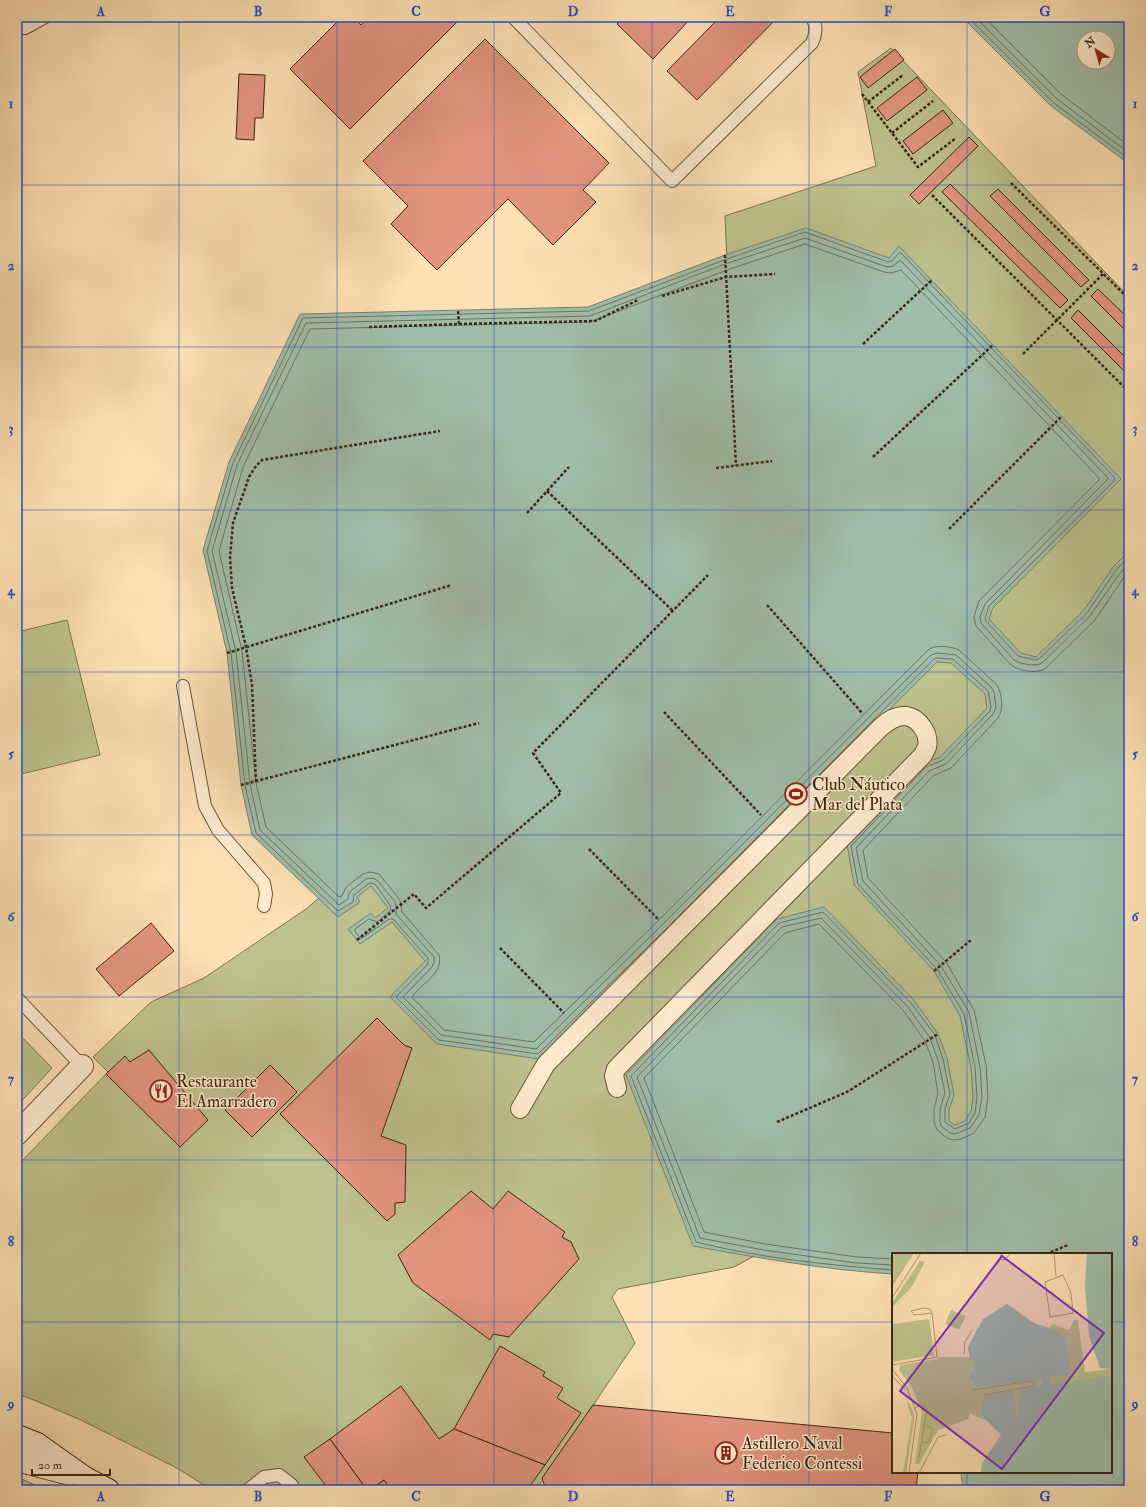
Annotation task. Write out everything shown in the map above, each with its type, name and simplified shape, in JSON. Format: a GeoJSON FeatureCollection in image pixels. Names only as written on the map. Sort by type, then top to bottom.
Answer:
{"type":"FeatureCollection","features":[{"type":"Feature","properties":{"kind":"main road"},"geometry":{"type":"LineString","coordinates":[[17,1134],[82,1066]]}},
{"type":"Feature","properties":{"kind":"main road"},"geometry":{"type":"LineString","coordinates":[[17,1436],[37,1444],[85,1478],[108,1490]]}},
{"type":"Feature","properties":{"kind":"main road"},"geometry":{"type":"LineString","coordinates":[[17,1460],[85,1478]]}},
{"type":"Feature","properties":{"kind":"street"},"geometry":{"type":"LineString","coordinates":[[520,1109],[546,1064],[881,727],[897,717],[906,716],[918,722],[924,730],[927,738],[927,747],[923,755],[616,1070],[614,1076],[617,1088]]}},
{"type":"Feature","properties":{"kind":"lane"},"geometry":{"type":"LineString","coordinates":[[17,28],[25,28],[45,17]]}},
{"type":"Feature","properties":{"kind":"lane"},"geometry":{"type":"LineString","coordinates":[[512,17],[672,181],[812,43],[816,33],[814,21],[811,17]]}},
{"type":"Feature","properties":{"kind":"lane"},"geometry":{"type":"LineString","coordinates":[[184,686],[206,806],[218,830],[264,884],[266,894],[264,906]]}},
{"type":"Feature","properties":{"kind":"lane"},"geometry":{"type":"LineString","coordinates":[[17,998],[82,1066]]}},
{"type":"Feature","properties":{"kind":"lane"},"geometry":{"type":"LineString","coordinates":[[248,1490],[264,1477],[279,1475],[296,1490]]}},
{"type":"Feature","properties":{"kind":"path"},"geometry":{"type":"LineString","coordinates":[[868,102],[903,76]]}},
{"type":"Feature","properties":{"kind":"path"},"geometry":{"type":"LineString","coordinates":[[862,94],[918,167],[956,138]]}},
{"type":"Feature","properties":{"kind":"path"},"geometry":{"type":"LineString","coordinates":[[892,133],[933,101]]}},
{"type":"Feature","properties":{"kind":"path"},"geometry":{"type":"LineString","coordinates":[[1011,183],[1129,299]]}},
{"type":"Feature","properties":{"kind":"path"},"geometry":{"type":"LineString","coordinates":[[932,195],[1129,392]]}},
{"type":"Feature","properties":{"kind":"path"},"geometry":{"type":"LineString","coordinates":[[725,255],[736,466]]}},
{"type":"Feature","properties":{"kind":"path"},"geometry":{"type":"LineString","coordinates":[[662,296],[726,277],[775,274]]}},
{"type":"Feature","properties":{"kind":"path"},"geometry":{"type":"LineString","coordinates":[[1023,354],[1103,274]]}},
{"type":"Feature","properties":{"kind":"path"},"geometry":{"type":"LineString","coordinates":[[863,344],[932,280]]}},
{"type":"Feature","properties":{"kind":"path"},"geometry":{"type":"LineString","coordinates":[[369,327],[595,321],[638,300]]}},
{"type":"Feature","properties":{"kind":"path"},"geometry":{"type":"LineString","coordinates":[[458,310],[459,324]]}},
{"type":"Feature","properties":{"kind":"path"},"geometry":{"type":"LineString","coordinates":[[874,457],[993,345]]}},
{"type":"Feature","properties":{"kind":"path"},"geometry":{"type":"LineString","coordinates":[[949,529],[1062,416]]}},
{"type":"Feature","properties":{"kind":"path"},"geometry":{"type":"LineString","coordinates":[[256,782],[252,685],[246,647],[232,588],[230,557],[233,523],[249,477],[262,460],[440,431]]}},
{"type":"Feature","properties":{"kind":"path"},"geometry":{"type":"LineString","coordinates":[[716,468],[772,461]]}},
{"type":"Feature","properties":{"kind":"path"},"geometry":{"type":"LineString","coordinates":[[527,513],[569,467]]}},
{"type":"Feature","properties":{"kind":"path"},"geometry":{"type":"LineString","coordinates":[[547,491],[673,611]]}},
{"type":"Feature","properties":{"kind":"path"},"geometry":{"type":"LineString","coordinates":[[357,940],[414,894],[426,908],[561,793],[533,753],[708,575]]}},
{"type":"Feature","properties":{"kind":"path"},"geometry":{"type":"LineString","coordinates":[[227,653],[452,585]]}},
{"type":"Feature","properties":{"kind":"path"},"geometry":{"type":"LineString","coordinates":[[766,605],[868,719]]}},
{"type":"Feature","properties":{"kind":"path"},"geometry":{"type":"LineString","coordinates":[[664,712],[762,815]]}},
{"type":"Feature","properties":{"kind":"path"},"geometry":{"type":"LineString","coordinates":[[241,785],[479,723]]}},
{"type":"Feature","properties":{"kind":"path"},"geometry":{"type":"LineString","coordinates":[[589,849],[664,925]]}},
{"type":"Feature","properties":{"kind":"path"},"geometry":{"type":"LineString","coordinates":[[934,972],[971,940]]}},
{"type":"Feature","properties":{"kind":"path"},"geometry":{"type":"LineString","coordinates":[[500,948],[564,1013]]}},
{"type":"Feature","properties":{"kind":"path"},"geometry":{"type":"LineString","coordinates":[[777,1122],[847,1092],[938,1034]]}},
{"type":"Feature","properties":{"kind":"path"},"geometry":{"type":"LineString","coordinates":[[1048,1253],[1068,1245]]}},
{"type":"Feature","properties":{"kind":"green space","name":"Club Náutico Mar del Plata"},"geometry":{"type":"Polygon","coordinates":[[[891,48],[1129,297],[1129,1052],[734,1267],[618,1289],[612,1297],[635,1343],[536,1490],[212,1490],[177,1468],[81,1420],[17,1394],[17,1166],[108,1072],[93,1057],[151,1002],[204,978],[306,909],[391,836],[736,465],[725,216],[876,166],[858,72],[891,48]]]}},
{"type":"Feature","properties":{"kind":"green space"},"geometry":{"type":"Polygon","coordinates":[[[67,620],[100,755],[17,775],[17,632],[67,620]]]}},
{"type":"Feature","properties":{"kind":"green space"},"geometry":{"type":"Polygon","coordinates":[[[17,1032],[52,1068],[17,1106],[17,1032]]]}},
{"type":"Feature","properties":{"kind":"green space"},"geometry":{"type":"Polygon","coordinates":[[[17,1477],[46,1490],[17,1490],[17,1477]]]}},
{"type":"Feature","properties":{"kind":"water"},"geometry":{"type":"Polygon","coordinates":[[[962,17],[1129,17],[1129,164],[1051,106],[962,17]]]}},
{"type":"Feature","properties":{"kind":"water"},"geometry":{"type":"Polygon","coordinates":[[[806,228],[889,258],[899,246],[1121,479],[993,608],[989,619],[1021,653],[1036,657],[1084,610],[1113,567],[1129,551],[1129,1490],[963,1490],[961,1473],[1112,1473],[1112,1253],[892,1253],[892,1274],[818,1267],[693,1246],[626,1075],[777,919],[824,907],[914,1000],[938,1034],[947,1058],[954,1095],[949,1110],[949,1121],[955,1125],[965,1121],[971,1111],[973,1097],[971,1068],[960,1016],[934,971],[854,885],[847,844],[925,763],[940,757],[987,708],[985,694],[951,663],[937,662],[539,1059],[437,1044],[390,997],[425,961],[392,922],[360,944],[348,929],[371,913],[375,918],[388,908],[371,886],[357,897],[360,902],[338,917],[252,835],[241,785],[227,653],[203,550],[229,462],[300,314],[588,307],[725,255],[806,228]]]}},
{"type":"Feature","properties":{"kind":"building"},"geometry":{"type":"Polygon","coordinates":[[[342,17],[354,17],[361,25],[369,17],[462,17],[350,129],[290,69],[342,17]]]}},
{"type":"Feature","properties":{"kind":"building"},"geometry":{"type":"Polygon","coordinates":[[[624,17],[692,17],[653,59],[617,24],[624,17]]]}},
{"type":"Feature","properties":{"kind":"building"},"geometry":{"type":"Polygon","coordinates":[[[720,17],[778,17],[697,100],[667,71],[720,17]]]}},
{"type":"Feature","properties":{"kind":"building"},"geometry":{"type":"Polygon","coordinates":[[[485,39],[609,163],[583,190],[596,202],[553,245],[508,199],[437,270],[391,224],[408,206],[363,161],[485,39]]]}},
{"type":"Feature","properties":{"kind":"building"},"geometry":{"type":"Polygon","coordinates":[[[895,49],[904,60],[868,88],[860,77],[895,49]]]}},
{"type":"Feature","properties":{"kind":"building"},"geometry":{"type":"Polygon","coordinates":[[[239,74],[265,75],[263,118],[255,118],[254,140],[236,139],[239,74]]]}},
{"type":"Feature","properties":{"kind":"building"},"geometry":{"type":"Polygon","coordinates":[[[917,77],[927,90],[887,121],[877,108],[917,77]]]}},
{"type":"Feature","properties":{"kind":"building"},"geometry":{"type":"Polygon","coordinates":[[[943,110],[953,123],[913,154],[903,141],[943,110]]]}},
{"type":"Feature","properties":{"kind":"building"},"geometry":{"type":"Polygon","coordinates":[[[969,137],[978,146],[919,204],[910,195],[969,137]]]}},
{"type":"Feature","properties":{"kind":"building"},"geometry":{"type":"Polygon","coordinates":[[[950,184],[1068,300],[1060,308],[942,192],[950,184]]]}},
{"type":"Feature","properties":{"kind":"building"},"geometry":{"type":"Polygon","coordinates":[[[998,189],[1089,280],[1081,287],[990,196],[998,189]]]}},
{"type":"Feature","properties":{"kind":"building"},"geometry":{"type":"Polygon","coordinates":[[[1098,289],[1129,319],[1129,334],[1091,296],[1098,289]]]}},
{"type":"Feature","properties":{"kind":"building"},"geometry":{"type":"Polygon","coordinates":[[[1078,310],[1129,361],[1129,376],[1071,318],[1078,310]]]}},
{"type":"Feature","properties":{"kind":"building"},"geometry":{"type":"Polygon","coordinates":[[[151,923],[174,951],[119,996],[96,969],[151,923]]]}},
{"type":"Feature","properties":{"kind":"building"},"geometry":{"type":"Polygon","coordinates":[[[377,1018],[404,1045],[412,1048],[381,1136],[406,1145],[405,1202],[395,1203],[395,1214],[387,1221],[280,1114],[377,1018]]]}},
{"type":"Feature","properties":{"kind":"building"},"geometry":{"type":"Polygon","coordinates":[[[149,1050],[208,1120],[180,1147],[106,1074],[125,1056],[130,1062],[149,1050]]]}},
{"type":"Feature","properties":{"kind":"building"},"geometry":{"type":"Polygon","coordinates":[[[270,1065],[297,1092],[252,1137],[225,1110],[270,1065]]]}},
{"type":"Feature","properties":{"kind":"building"},"geometry":{"type":"Polygon","coordinates":[[[471,1191],[493,1209],[508,1191],[565,1232],[562,1237],[571,1242],[579,1259],[509,1337],[493,1334],[490,1340],[413,1283],[398,1255],[471,1191]]]}},
{"type":"Feature","properties":{"kind":"building"},"geometry":{"type":"Polygon","coordinates":[[[500,1346],[545,1372],[543,1376],[563,1388],[557,1398],[581,1413],[545,1465],[454,1429],[500,1346]]]}},
{"type":"Feature","properties":{"kind":"building"},"geometry":{"type":"Polygon","coordinates":[[[401,1386],[439,1439],[454,1429],[545,1465],[527,1490],[391,1490],[384,1480],[370,1490],[367,1490],[330,1439],[401,1386]]]}},
{"type":"Feature","properties":{"kind":"building","name":"Astillero Naval Federico Contessi"},"geometry":{"type":"Polygon","coordinates":[[[593,1405],[892,1433],[892,1473],[918,1473],[916,1490],[578,1490],[545,1487],[542,1478],[593,1405]]]}},
{"type":"Feature","properties":{"kind":"building"},"geometry":{"type":"Polygon","coordinates":[[[330,1439],[367,1490],[329,1490],[304,1457],[330,1439]]]}},
{"type":"Feature","properties":{"kind":"building"},"geometry":{"type":"Polygon","coordinates":[[[384,1480],[391,1490],[370,1490],[384,1480]]]}},
{"type":"Feature","properties":{"kind":"place","name":"Club Náutico Mar del Plata"},"geometry":{"type":"Point","coordinates":[796,794]}},
{"type":"Feature","properties":{"kind":"place","name":"Restaurante El Amarradero"},"geometry":{"type":"Point","coordinates":[161,1091]}},
{"type":"Feature","properties":{"kind":"place","name":"Astillero Naval Federico Contessi"},"geometry":{"type":"Point","coordinates":[726,1453]}}]}
